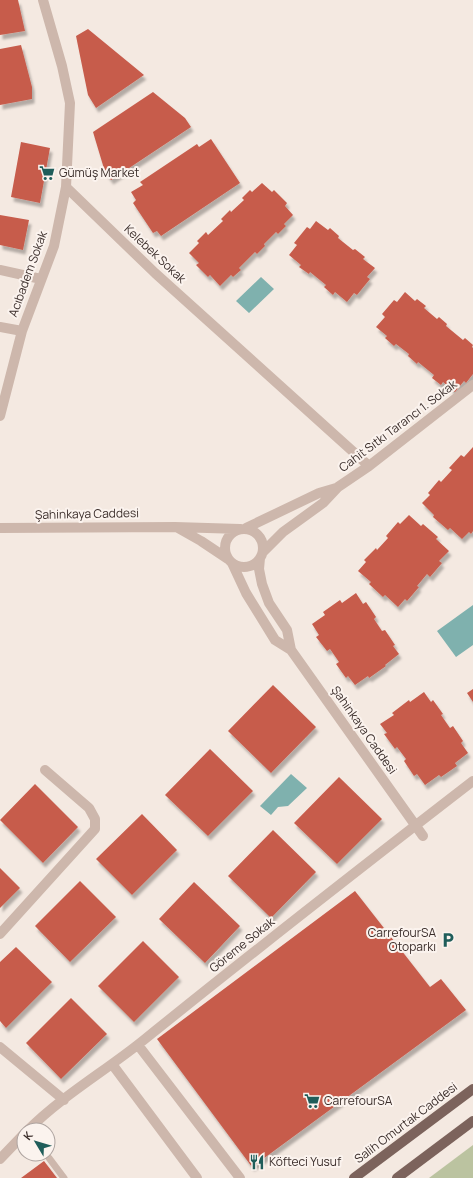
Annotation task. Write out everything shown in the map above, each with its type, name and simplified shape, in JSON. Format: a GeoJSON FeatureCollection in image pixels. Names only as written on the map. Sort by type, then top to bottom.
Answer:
{"type":"FeatureCollection","features":[{"type":"Feature","properties":{"kind":"main road","name":"Salih Omurtak Caddesi"},"geometry":{"type":"LineString","coordinates":[[354,1178],[473,1089]]}},
{"type":"Feature","properties":{"kind":"main road"},"geometry":{"type":"LineString","coordinates":[[396,1178],[473,1121]]}},
{"type":"Feature","properties":{"kind":"street"},"geometry":{"type":"LineString","coordinates":[[43,0],[62,66],[70,103],[66,187]]}},
{"type":"Feature","properties":{"kind":"street","name":"Acıbadem Sokak"},"geometry":{"type":"LineString","coordinates":[[0,416],[22,331],[54,246],[66,187]]}},
{"type":"Feature","properties":{"kind":"street","name":"Kelebek Sokak"},"geometry":{"type":"LineString","coordinates":[[66,187],[155,273],[368,466]]}},
{"type":"Feature","properties":{"kind":"street"},"geometry":{"type":"LineString","coordinates":[[0,270],[41,279]]}},
{"type":"Feature","properties":{"kind":"street"},"geometry":{"type":"LineString","coordinates":[[0,327],[22,331]]}},
{"type":"Feature","properties":{"kind":"street","name":"Cahit Sıtkı Tarancı 1. Sokak"},"geometry":{"type":"LineString","coordinates":[[338,487],[368,466],[473,385]]}},
{"type":"Feature","properties":{"kind":"street"},"geometry":{"type":"LineString","coordinates":[[291,650],[275,640],[246,593],[225,553],[226,541],[234,531],[319,493],[338,487]]}},
{"type":"Feature","properties":{"kind":"street"},"geometry":{"type":"LineString","coordinates":[[175,526],[190,534],[238,566],[250,566],[256,563],[261,555],[283,532],[323,503],[338,487]]}},
{"type":"Feature","properties":{"kind":"street","name":"Şahinkaya Caddesi"},"geometry":{"type":"LineString","coordinates":[[0,528],[175,526],[243,528]]}},
{"type":"Feature","properties":{"kind":"street"},"geometry":{"type":"LineString","coordinates":[[243,528],[252,530],[258,534],[261,539],[263,546],[259,570],[262,584],[269,603],[287,630],[291,650]]}},
{"type":"Feature","properties":{"kind":"street","name":"Şahinkaya Caddesi"},"geometry":{"type":"LineString","coordinates":[[291,650],[423,836]]}},
{"type":"Feature","properties":{"kind":"street"},"geometry":{"type":"LineString","coordinates":[[0,934],[95,829],[95,819],[89,808],[46,770]]}},
{"type":"Feature","properties":{"kind":"street","name":"Göreme Sokak"},"geometry":{"type":"LineString","coordinates":[[36,1122],[138,1045],[246,957],[473,781]]}},
{"type":"Feature","properties":{"kind":"street"},"geometry":{"type":"LineString","coordinates":[[138,1045],[240,1178]]}},
{"type":"Feature","properties":{"kind":"street"},"geometry":{"type":"LineString","coordinates":[[0,1047],[64,1100]]}},
{"type":"Feature","properties":{"kind":"street"},"geometry":{"type":"LineString","coordinates":[[112,1064],[197,1178]]}},
{"type":"Feature","properties":{"kind":"street"},"geometry":{"type":"LineString","coordinates":[[0,1159],[16,1142]]}},
{"type":"Feature","properties":{"kind":"lane"},"geometry":{"type":"LineString","coordinates":[[52,1162],[64,1178]]}},
{"type":"Feature","properties":{"kind":"green space"},"geometry":{"type":"Polygon","coordinates":[[[473,1145],[473,1178],[429,1178],[473,1145]]]}},
{"type":"Feature","properties":{"kind":"water"},"geometry":{"type":"Polygon","coordinates":[[[261,277],[274,289],[249,313],[236,301],[261,277]]]}},
{"type":"Feature","properties":{"kind":"water"},"geometry":{"type":"Polygon","coordinates":[[[473,605],[473,645],[456,657],[437,631],[473,605]]]}},
{"type":"Feature","properties":{"kind":"water"},"geometry":{"type":"Polygon","coordinates":[[[291,774],[307,788],[288,806],[278,807],[271,815],[260,806],[291,774]]]}},
{"type":"Feature","properties":{"kind":"building"},"geometry":{"type":"Polygon","coordinates":[[[0,0],[18,0],[25,31],[0,35],[0,0]]]}},
{"type":"Feature","properties":{"kind":"building"},"geometry":{"type":"Polygon","coordinates":[[[88,29],[144,75],[96,108],[88,95],[76,36],[88,29]]]}},
{"type":"Feature","properties":{"kind":"building"},"geometry":{"type":"Polygon","coordinates":[[[21,45],[32,87],[32,99],[0,105],[0,49],[21,45]]]}},
{"type":"Feature","properties":{"kind":"building"},"geometry":{"type":"Polygon","coordinates":[[[153,92],[185,118],[191,127],[111,180],[105,172],[93,132],[153,92]]]}},
{"type":"Feature","properties":{"kind":"building"},"geometry":{"type":"Polygon","coordinates":[[[211,139],[240,183],[161,236],[157,231],[153,233],[133,203],[136,200],[131,192],[143,185],[140,182],[197,144],[199,147],[211,139]]]}},
{"type":"Feature","properties":{"kind":"building"},"geometry":{"type":"Polygon","coordinates":[[[21,142],[50,148],[40,203],[11,197],[21,142]]]}},
{"type":"Feature","properties":{"kind":"building"},"geometry":{"type":"Polygon","coordinates":[[[262,183],[272,192],[274,190],[287,203],[285,206],[293,215],[284,224],[286,226],[278,234],[276,232],[264,244],[265,246],[257,254],[255,252],[239,268],[241,270],[233,277],[231,275],[220,286],[210,275],[208,277],[196,265],[199,263],[189,253],[199,243],[197,241],[206,232],[208,235],[223,221],[221,219],[230,210],[231,212],[244,200],[242,198],[250,190],[252,192],[262,183]]]}},
{"type":"Feature","properties":{"kind":"building"},"geometry":{"type":"Polygon","coordinates":[[[0,215],[29,220],[23,250],[0,245],[0,215]]]}},
{"type":"Feature","properties":{"kind":"building"},"geometry":{"type":"Polygon","coordinates":[[[316,221],[328,230],[330,228],[339,236],[338,238],[365,257],[363,259],[375,268],[367,277],[370,279],[357,295],[354,293],[347,302],[335,292],[333,295],[324,287],[326,285],[310,272],[309,274],[299,267],[301,265],[289,255],[297,245],[294,243],[307,227],[310,229],[316,221]]]}},
{"type":"Feature","properties":{"kind":"building"},"geometry":{"type":"Polygon","coordinates":[[[405,292],[415,301],[417,299],[426,306],[424,308],[437,319],[439,317],[447,324],[446,326],[463,340],[465,338],[473,345],[473,374],[466,383],[464,381],[455,392],[443,382],[441,385],[432,378],[434,375],[418,362],[417,364],[408,356],[409,354],[396,344],[394,346],[385,338],[387,336],[376,327],[385,317],[382,314],[394,300],[397,302],[405,292]]]}},
{"type":"Feature","properties":{"kind":"building"},"geometry":{"type":"Polygon","coordinates":[[[473,447],[473,531],[471,534],[469,532],[462,539],[450,528],[448,530],[433,517],[434,515],[422,503],[430,495],[428,493],[439,480],[441,482],[452,470],[449,468],[461,455],[464,457],[473,447]]]}},
{"type":"Feature","properties":{"kind":"building"},"geometry":{"type":"Polygon","coordinates":[[[409,515],[421,526],[423,524],[438,537],[436,539],[449,551],[439,561],[442,563],[430,577],[427,574],[417,586],[419,587],[407,601],[405,599],[398,607],[385,595],[383,597],[369,584],[371,582],[358,571],[366,562],[364,560],[376,548],[377,550],[388,538],[386,536],[398,522],[400,524],[409,515]]]}},
{"type":"Feature","properties":{"kind":"building"},"geometry":{"type":"Polygon","coordinates":[[[356,593],[363,604],[366,602],[376,617],[374,619],[382,631],[385,630],[399,654],[385,665],[386,666],[369,678],[368,676],[355,685],[348,676],[346,678],[336,664],[339,662],[330,649],[327,651],[316,637],[319,635],[312,624],[325,615],[323,612],[340,600],[342,603],[356,593]]]}},
{"type":"Feature","properties":{"kind":"building"},"geometry":{"type":"Polygon","coordinates":[[[273,685],[316,727],[271,773],[228,731],[273,685]]]}},
{"type":"Feature","properties":{"kind":"building"},"geometry":{"type":"Polygon","coordinates":[[[473,689],[473,702],[467,693],[473,689]]]}},
{"type":"Feature","properties":{"kind":"building"},"geometry":{"type":"Polygon","coordinates":[[[424,692],[431,702],[433,700],[443,714],[441,715],[450,728],[453,726],[463,741],[461,743],[468,753],[455,763],[457,766],[441,777],[439,775],[425,785],[417,774],[414,776],[404,761],[406,759],[397,747],[395,749],[384,734],[387,733],[380,724],[394,715],[392,713],[409,700],[410,702],[424,692]]]}},
{"type":"Feature","properties":{"kind":"building"},"geometry":{"type":"Polygon","coordinates":[[[210,749],[253,791],[208,836],[165,795],[210,749]]]}},
{"type":"Feature","properties":{"kind":"building"},"geometry":{"type":"Polygon","coordinates":[[[339,777],[382,819],[337,864],[294,823],[339,777]]]}},
{"type":"Feature","properties":{"kind":"building"},"geometry":{"type":"Polygon","coordinates":[[[35,784],[78,827],[43,863],[0,820],[35,784]]]}},
{"type":"Feature","properties":{"kind":"building"},"geometry":{"type":"Polygon","coordinates":[[[142,814],[177,850],[132,895],[96,859],[142,814]]]}},
{"type":"Feature","properties":{"kind":"building"},"geometry":{"type":"Polygon","coordinates":[[[273,830],[316,872],[271,918],[228,876],[273,830]]]}},
{"type":"Feature","properties":{"kind":"building"},"geometry":{"type":"Polygon","coordinates":[[[0,868],[20,888],[0,908],[0,868]]]}},
{"type":"Feature","properties":{"kind":"building"},"geometry":{"type":"Polygon","coordinates":[[[80,881],[116,917],[70,962],[35,926],[80,881]]]}},
{"type":"Feature","properties":{"kind":"building"},"geometry":{"type":"Polygon","coordinates":[[[194,882],[240,926],[205,963],[159,919],[194,882]]]}},
{"type":"Feature","properties":{"kind":"building"},"geometry":{"type":"Polygon","coordinates":[[[355,891],[430,987],[441,979],[466,1010],[252,1167],[157,1039],[355,891]]]}},
{"type":"Feature","properties":{"kind":"building"},"geometry":{"type":"Polygon","coordinates":[[[143,941],[179,977],[134,1022],[98,986],[143,941]]]}},
{"type":"Feature","properties":{"kind":"building"},"geometry":{"type":"Polygon","coordinates":[[[16,947],[52,982],[6,1028],[0,1021],[0,962],[16,947]]]}},
{"type":"Feature","properties":{"kind":"building"},"geometry":{"type":"Polygon","coordinates":[[[71,998],[107,1034],[61,1079],[26,1043],[71,998]]]}},
{"type":"Feature","properties":{"kind":"building"},"geometry":{"type":"Polygon","coordinates":[[[45,1162],[57,1178],[21,1178],[45,1162]]]}},
{"type":"Feature","properties":{"kind":"place","name":"Gümüş Market"},"geometry":{"type":"Point","coordinates":[47,173]}},
{"type":"Feature","properties":{"kind":"place","name":"CarrefourSA Otoparkı"},"geometry":{"type":"Point","coordinates":[448,940]}},
{"type":"Feature","properties":{"kind":"place","name":"CarrefourSA"},"geometry":{"type":"Point","coordinates":[312,1101]}},
{"type":"Feature","properties":{"kind":"place","name":"Köfteci Yusuf"},"geometry":{"type":"Point","coordinates":[257,1162]}}]}
